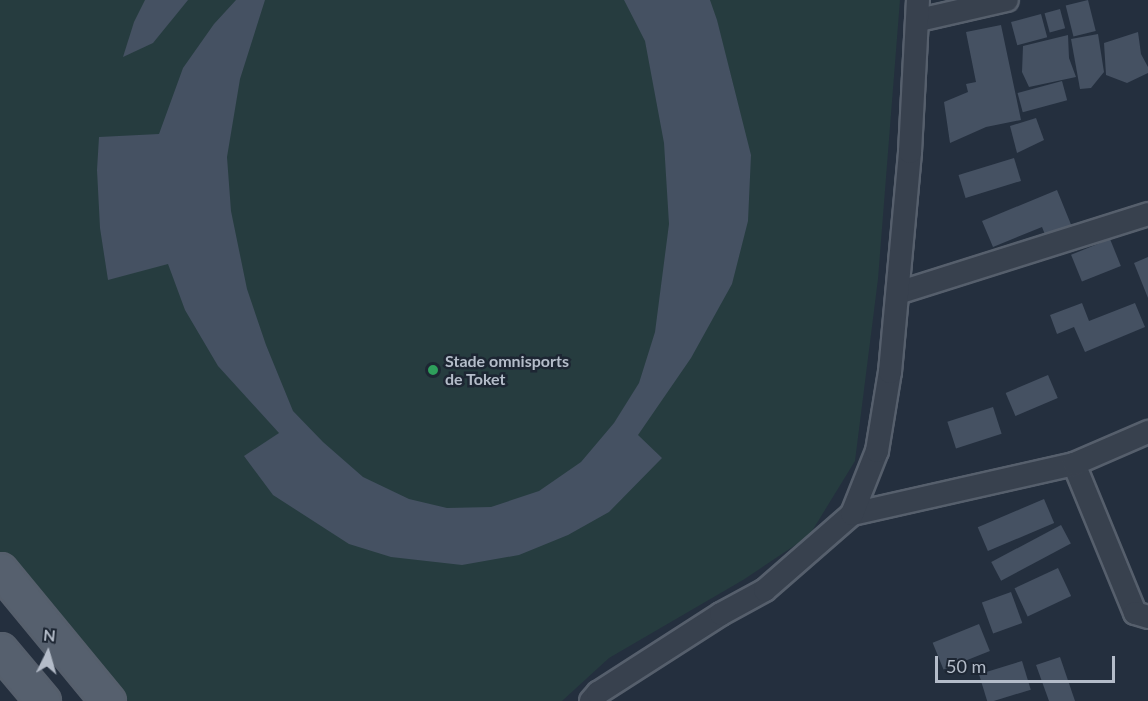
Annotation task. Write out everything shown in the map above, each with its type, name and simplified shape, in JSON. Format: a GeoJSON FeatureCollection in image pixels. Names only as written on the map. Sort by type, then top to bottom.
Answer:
{"type":"FeatureCollection","features":[{"type":"Feature","properties":{"kind":"main road"},"geometry":{"type":"LineString","coordinates":[[0,570],[108,701]]}},
{"type":"Feature","properties":{"kind":"main road"},"geometry":{"type":"LineString","coordinates":[[0,650],[43,701]]}},
{"type":"Feature","properties":{"kind":"street"},"geometry":{"type":"LineString","coordinates":[[591,701],[598,693],[721,614],[765,590],[852,514],[878,451],[890,372],[898,293],[918,10],[1007,0]]}},
{"type":"Feature","properties":{"kind":"street"},"geometry":{"type":"LineString","coordinates":[[898,293],[1148,214]]}},
{"type":"Feature","properties":{"kind":"street"},"geometry":{"type":"LineString","coordinates":[[852,514],[1074,464],[1148,432]]}},
{"type":"Feature","properties":{"kind":"street"},"geometry":{"type":"LineString","coordinates":[[1074,464],[1135,613],[1148,617]]}},
{"type":"Feature","properties":{"kind":"green space","name":"Stade omnisports de Toket"},"geometry":{"type":"Polygon","coordinates":[[[0,0],[900,0],[878,279],[855,461],[809,536],[743,580],[609,658],[562,701],[128,701],[0,554],[0,0]]]}},
{"type":"Feature","properties":{"kind":"building"},"geometry":{"type":"Polygon","coordinates":[[[145,0],[188,0],[153,43],[123,57],[134,22],[145,0]]]}},
{"type":"Feature","properties":{"kind":"building"},"geometry":{"type":"Polygon","coordinates":[[[236,0],[265,0],[240,79],[227,157],[231,211],[247,289],[266,345],[293,411],[323,442],[363,477],[409,499],[447,508],[491,507],[539,491],[581,462],[614,423],[639,383],[655,332],[669,224],[664,143],[645,41],[624,0],[710,0],[751,155],[748,221],[732,284],[691,358],[638,435],[662,458],[609,512],[568,535],[519,555],[462,565],[391,557],[349,544],[273,495],[244,456],[279,433],[218,366],[185,310],[168,264],[108,280],[100,228],[97,170],[99,137],[159,134],[183,68],[214,24],[236,0]]]}},
{"type":"Feature","properties":{"kind":"building"},"geometry":{"type":"Polygon","coordinates":[[[1088,0],[1096,31],[1073,37],[1066,6],[1088,0]]]}},
{"type":"Feature","properties":{"kind":"building"},"geometry":{"type":"Polygon","coordinates":[[[1060,9],[1065,28],[1050,32],[1045,13],[1060,9]]]}},
{"type":"Feature","properties":{"kind":"building"},"geometry":{"type":"Polygon","coordinates":[[[1041,14],[1047,37],[1017,45],[1011,22],[1041,14]]]}},
{"type":"Feature","properties":{"kind":"building"},"geometry":{"type":"Polygon","coordinates":[[[1001,25],[1021,120],[986,127],[950,143],[944,102],[968,92],[966,84],[976,82],[966,32],[1001,25]]]}},
{"type":"Feature","properties":{"kind":"building"},"geometry":{"type":"Polygon","coordinates":[[[1138,32],[1141,54],[1148,67],[1148,73],[1127,83],[1106,75],[1104,43],[1138,32]]]}},
{"type":"Feature","properties":{"kind":"building"},"geometry":{"type":"Polygon","coordinates":[[[1098,34],[1104,72],[1091,88],[1080,89],[1071,39],[1098,34]]]}},
{"type":"Feature","properties":{"kind":"building"},"geometry":{"type":"Polygon","coordinates":[[[1068,35],[1069,58],[1076,77],[1029,87],[1022,72],[1023,46],[1068,35]]]}},
{"type":"Feature","properties":{"kind":"building"},"geometry":{"type":"Polygon","coordinates":[[[1062,81],[1067,100],[1023,112],[1018,93],[1062,81]]]}},
{"type":"Feature","properties":{"kind":"building"},"geometry":{"type":"Polygon","coordinates":[[[1036,118],[1044,140],[1017,153],[1010,126],[1036,118]]]}},
{"type":"Feature","properties":{"kind":"building"},"geometry":{"type":"Polygon","coordinates":[[[1014,158],[1021,181],[966,198],[959,175],[1014,158]]]}},
{"type":"Feature","properties":{"kind":"building"},"geometry":{"type":"Polygon","coordinates":[[[1057,190],[1072,227],[1046,237],[1042,227],[993,247],[982,221],[1057,190]]]}},
{"type":"Feature","properties":{"kind":"building"},"geometry":{"type":"Polygon","coordinates":[[[1110,239],[1121,266],[1082,282],[1071,255],[1110,239]]]}},
{"type":"Feature","properties":{"kind":"building"},"geometry":{"type":"Polygon","coordinates":[[[1148,257],[1148,298],[1134,263],[1148,257]]]}},
{"type":"Feature","properties":{"kind":"building"},"geometry":{"type":"Polygon","coordinates":[[[1082,303],[1089,321],[1135,303],[1145,327],[1085,352],[1074,327],[1057,334],[1050,315],[1082,303]]]}},
{"type":"Feature","properties":{"kind":"building"},"geometry":{"type":"Polygon","coordinates":[[[1048,375],[1058,398],[1015,416],[1006,393],[1048,375]]]}},
{"type":"Feature","properties":{"kind":"building"},"geometry":{"type":"Polygon","coordinates":[[[993,407],[1002,434],[956,448],[947,422],[993,407]]]}},
{"type":"Feature","properties":{"kind":"building"},"geometry":{"type":"Polygon","coordinates":[[[1044,499],[1054,523],[988,551],[978,527],[1044,499]]]}},
{"type":"Feature","properties":{"kind":"building"},"geometry":{"type":"Polygon","coordinates":[[[1061,525],[1071,544],[1001,581],[991,562],[1061,525]]]}},
{"type":"Feature","properties":{"kind":"building"},"geometry":{"type":"Polygon","coordinates":[[[1058,568],[1071,596],[1028,616],[1014,588],[1058,568]]]}},
{"type":"Feature","properties":{"kind":"building"},"geometry":{"type":"Polygon","coordinates":[[[1011,592],[1022,623],[993,634],[982,603],[1011,592]]]}},
{"type":"Feature","properties":{"kind":"building"},"geometry":{"type":"Polygon","coordinates":[[[979,624],[990,651],[944,670],[933,643],[979,624]]]}},
{"type":"Feature","properties":{"kind":"building"},"geometry":{"type":"Polygon","coordinates":[[[1060,657],[1075,701],[1049,701],[1036,665],[1060,657]]]}},
{"type":"Feature","properties":{"kind":"building"},"geometry":{"type":"Polygon","coordinates":[[[1022,661],[1031,690],[987,701],[979,674],[1022,661]]]}},
{"type":"Feature","properties":{"kind":"place","name":"Stade omnisports de Toket"},"geometry":{"type":"Point","coordinates":[433,370]}}]}
